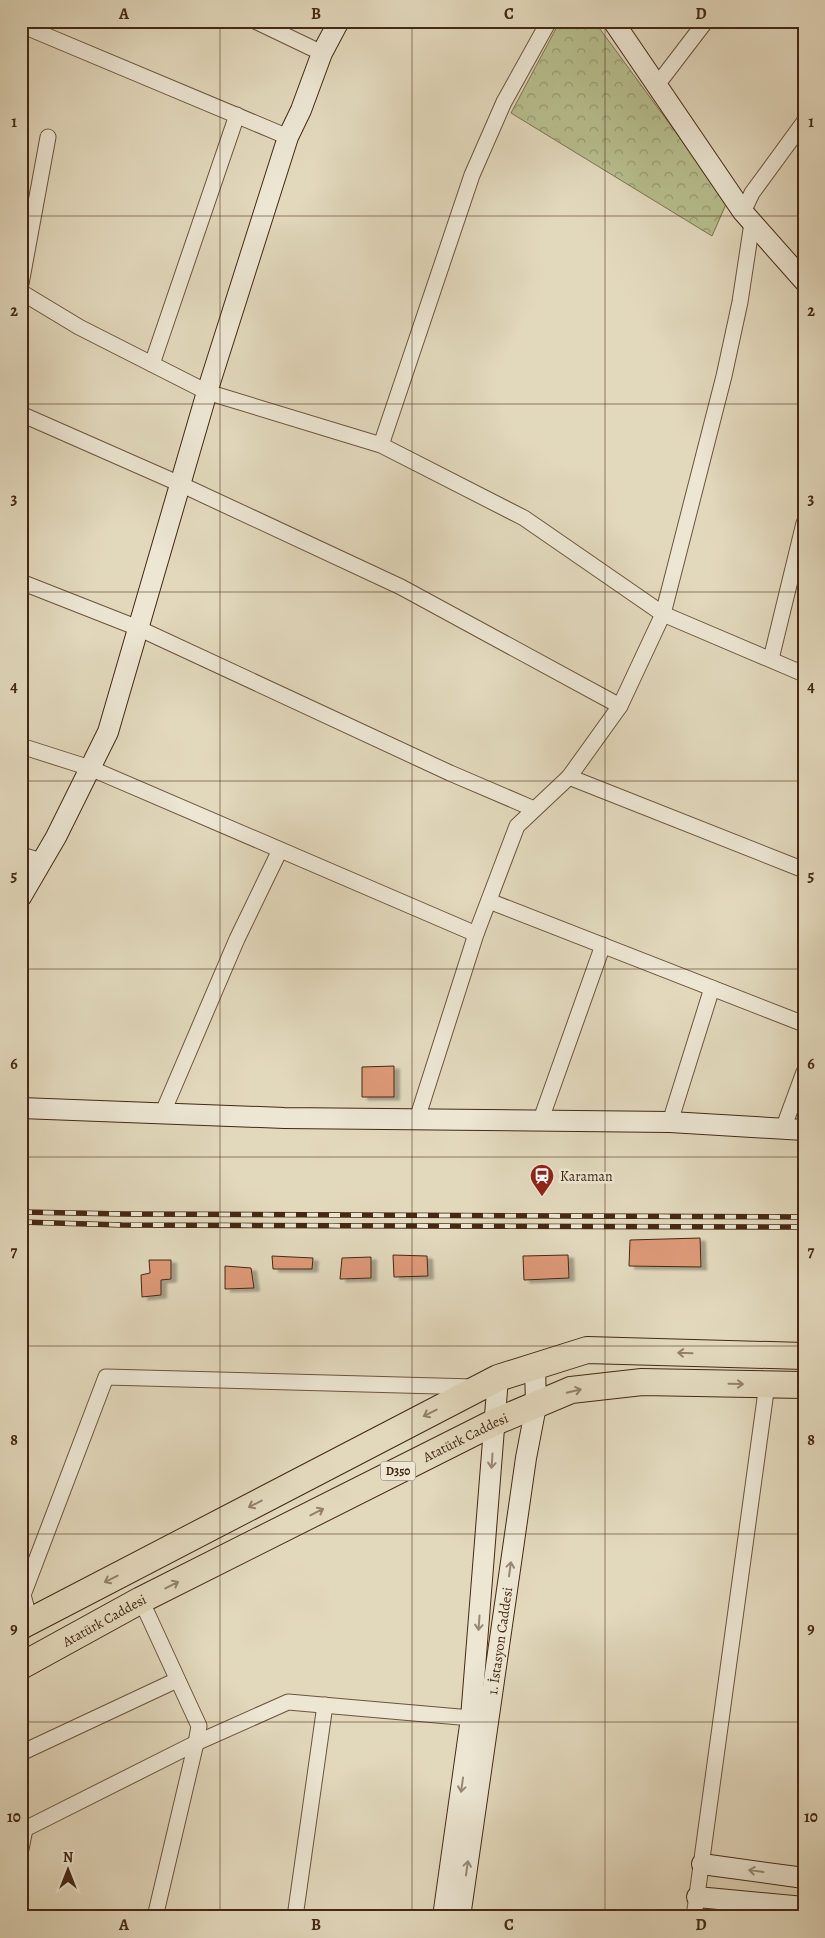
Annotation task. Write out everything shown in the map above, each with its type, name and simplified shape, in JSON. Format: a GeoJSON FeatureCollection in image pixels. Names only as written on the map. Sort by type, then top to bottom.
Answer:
{"type":"FeatureCollection","features":[{"type":"Feature","properties":{"kind":"highway","name":"D350"},"geometry":{"type":"LineString","coordinates":[[26,1623],[489,1382],[535,1366],[587,1350],[804,1356]]}},
{"type":"Feature","properties":{"kind":"highway","name":"Atatürk Caddesi"},"geometry":{"type":"LineString","coordinates":[[21,1666],[140,1600],[495,1422],[572,1390],[642,1382],[804,1385]]}},
{"type":"Feature","properties":{"kind":"street"},"geometry":{"type":"LineString","coordinates":[[255,21],[322,53]]}},
{"type":"Feature","properties":{"kind":"street"},"geometry":{"type":"LineString","coordinates":[[21,897],[42,861],[108,732],[207,392],[288,137],[301,110],[322,53],[339,21]]}},
{"type":"Feature","properties":{"kind":"street"},"geometry":{"type":"LineString","coordinates":[[381,445],[472,176],[504,102],[549,21]]}},
{"type":"Feature","properties":{"kind":"street"},"geometry":{"type":"LineString","coordinates":[[613,21],[748,217],[804,281]]}},
{"type":"Feature","properties":{"kind":"street"},"geometry":{"type":"LineString","coordinates":[[657,85],[706,21]]}},
{"type":"Feature","properties":{"kind":"street"},"geometry":{"type":"LineString","coordinates":[[21,25],[288,137]]}},
{"type":"Feature","properties":{"kind":"street"},"geometry":{"type":"LineString","coordinates":[[152,364],[237,116]]}},
{"type":"Feature","properties":{"kind":"street"},"geometry":{"type":"LineString","coordinates":[[417,1119],[476,934],[517,826],[569,777],[620,706],[663,614],[724,376],[740,302],[752,193],[804,122]]}},
{"type":"Feature","properties":{"kind":"street"},"geometry":{"type":"LineString","coordinates":[[21,284],[48,137]]}},
{"type":"Feature","properties":{"kind":"street"},"geometry":{"type":"LineString","coordinates":[[21,292],[79,327],[207,392],[381,445],[524,518],[663,614],[804,674]]}},
{"type":"Feature","properties":{"kind":"street"},"geometry":{"type":"LineString","coordinates":[[21,414],[180,484],[401,587],[620,706]]}},
{"type":"Feature","properties":{"kind":"street"},"geometry":{"type":"LineString","coordinates":[[770,659],[801,551],[804,523]]}},
{"type":"Feature","properties":{"kind":"street"},"geometry":{"type":"LineString","coordinates":[[21,582],[138,628],[450,773],[534,809]]}},
{"type":"Feature","properties":{"kind":"street"},"geometry":{"type":"LineString","coordinates":[[21,746],[90,768],[476,934]]}},
{"type":"Feature","properties":{"kind":"street"},"geometry":{"type":"LineString","coordinates":[[569,777],[804,870]]}},
{"type":"Feature","properties":{"kind":"street"},"geometry":{"type":"LineString","coordinates":[[163,1112],[237,939],[280,850]]}},
{"type":"Feature","properties":{"kind":"street"},"geometry":{"type":"LineString","coordinates":[[21,855],[42,861]]}},
{"type":"Feature","properties":{"kind":"street"},"geometry":{"type":"LineString","coordinates":[[489,901],[804,1024]]}},
{"type":"Feature","properties":{"kind":"street"},"geometry":{"type":"LineString","coordinates":[[540,1122],[603,946]]}},
{"type":"Feature","properties":{"kind":"street"},"geometry":{"type":"LineString","coordinates":[[670,1122],[712,988]]}},
{"type":"Feature","properties":{"kind":"street"},"geometry":{"type":"LineString","coordinates":[[783,1129],[804,1072]]}},
{"type":"Feature","properties":{"kind":"street"},"geometry":{"type":"LineString","coordinates":[[21,1108],[284,1118],[670,1122],[804,1130]]}},
{"type":"Feature","properties":{"kind":"street","name":"1. İstasyon Caddesi"},"geometry":{"type":"LineString","coordinates":[[460,1917],[526,1458],[536,1406],[535,1366]]}},
{"type":"Feature","properties":{"kind":"street"},"geometry":{"type":"LineString","coordinates":[[26,1623],[23,1596],[106,1377],[489,1382]]}},
{"type":"Feature","properties":{"kind":"street","name":"1. İstasyon Caddesi"},"geometry":{"type":"LineString","coordinates":[[443,1917],[471,1718],[495,1422],[489,1382]]}},
{"type":"Feature","properties":{"kind":"street"},"geometry":{"type":"LineString","coordinates":[[694,1917],[767,1384]]}},
{"type":"Feature","properties":{"kind":"street"},"geometry":{"type":"LineString","coordinates":[[140,1600],[199,1726],[155,1917]]}},
{"type":"Feature","properties":{"kind":"street"},"geometry":{"type":"LineString","coordinates":[[21,1752],[177,1680]]}},
{"type":"Feature","properties":{"kind":"street"},"geometry":{"type":"LineString","coordinates":[[21,1849],[23,1827],[196,1743],[288,1702],[471,1718]]}},
{"type":"Feature","properties":{"kind":"street"},"geometry":{"type":"LineString","coordinates":[[295,1917],[325,1705]]}},
{"type":"Feature","properties":{"kind":"street"},"geometry":{"type":"LineString","coordinates":[[702,1864],[804,1878]]}},
{"type":"Feature","properties":{"kind":"street"},"geometry":{"type":"LineString","coordinates":[[697,1897],[804,1907]]}},
{"type":"Feature","properties":{"kind":"green space"},"geometry":{"type":"Polygon","coordinates":[[[560,21],[594,21],[727,202],[712,236],[511,113],[560,21]]]}},
{"type":"Feature","properties":{"kind":"building"},"geometry":{"type":"Polygon","coordinates":[[[394,1066],[394,1097],[362,1097],[362,1067],[394,1066]]]}},
{"type":"Feature","properties":{"kind":"building"},"geometry":{"type":"Polygon","coordinates":[[[700,1238],[701,1267],[629,1266],[630,1240],[700,1238]]]}},
{"type":"Feature","properties":{"kind":"building"},"geometry":{"type":"Polygon","coordinates":[[[393,1255],[427,1256],[428,1276],[394,1277],[393,1255]]]}},
{"type":"Feature","properties":{"kind":"building"},"geometry":{"type":"Polygon","coordinates":[[[568,1255],[569,1278],[524,1280],[523,1256],[568,1255]]]}},
{"type":"Feature","properties":{"kind":"building"},"geometry":{"type":"Polygon","coordinates":[[[272,1256],[313,1258],[312,1269],[273,1269],[272,1256]]]}},
{"type":"Feature","properties":{"kind":"building"},"geometry":{"type":"Polygon","coordinates":[[[371,1257],[371,1278],[340,1279],[342,1258],[371,1257]]]}},
{"type":"Feature","properties":{"kind":"building"},"geometry":{"type":"Polygon","coordinates":[[[149,1260],[171,1260],[171,1279],[161,1280],[161,1295],[142,1297],[141,1275],[150,1273],[149,1260]]]}},
{"type":"Feature","properties":{"kind":"building"},"geometry":{"type":"Polygon","coordinates":[[[225,1266],[251,1268],[254,1288],[225,1289],[225,1266]]]}},
{"type":"Feature","properties":{"kind":"railway"},"geometry":{"type":"LineString","coordinates":[[21,1212],[804,1217]]}},
{"type":"Feature","properties":{"kind":"railway"},"geometry":{"type":"LineString","coordinates":[[21,1222],[122,1225],[804,1227]]}},
{"type":"Feature","properties":{"kind":"place","name":"Karaman"},"geometry":{"type":"Point","coordinates":[542,1197]}}]}
